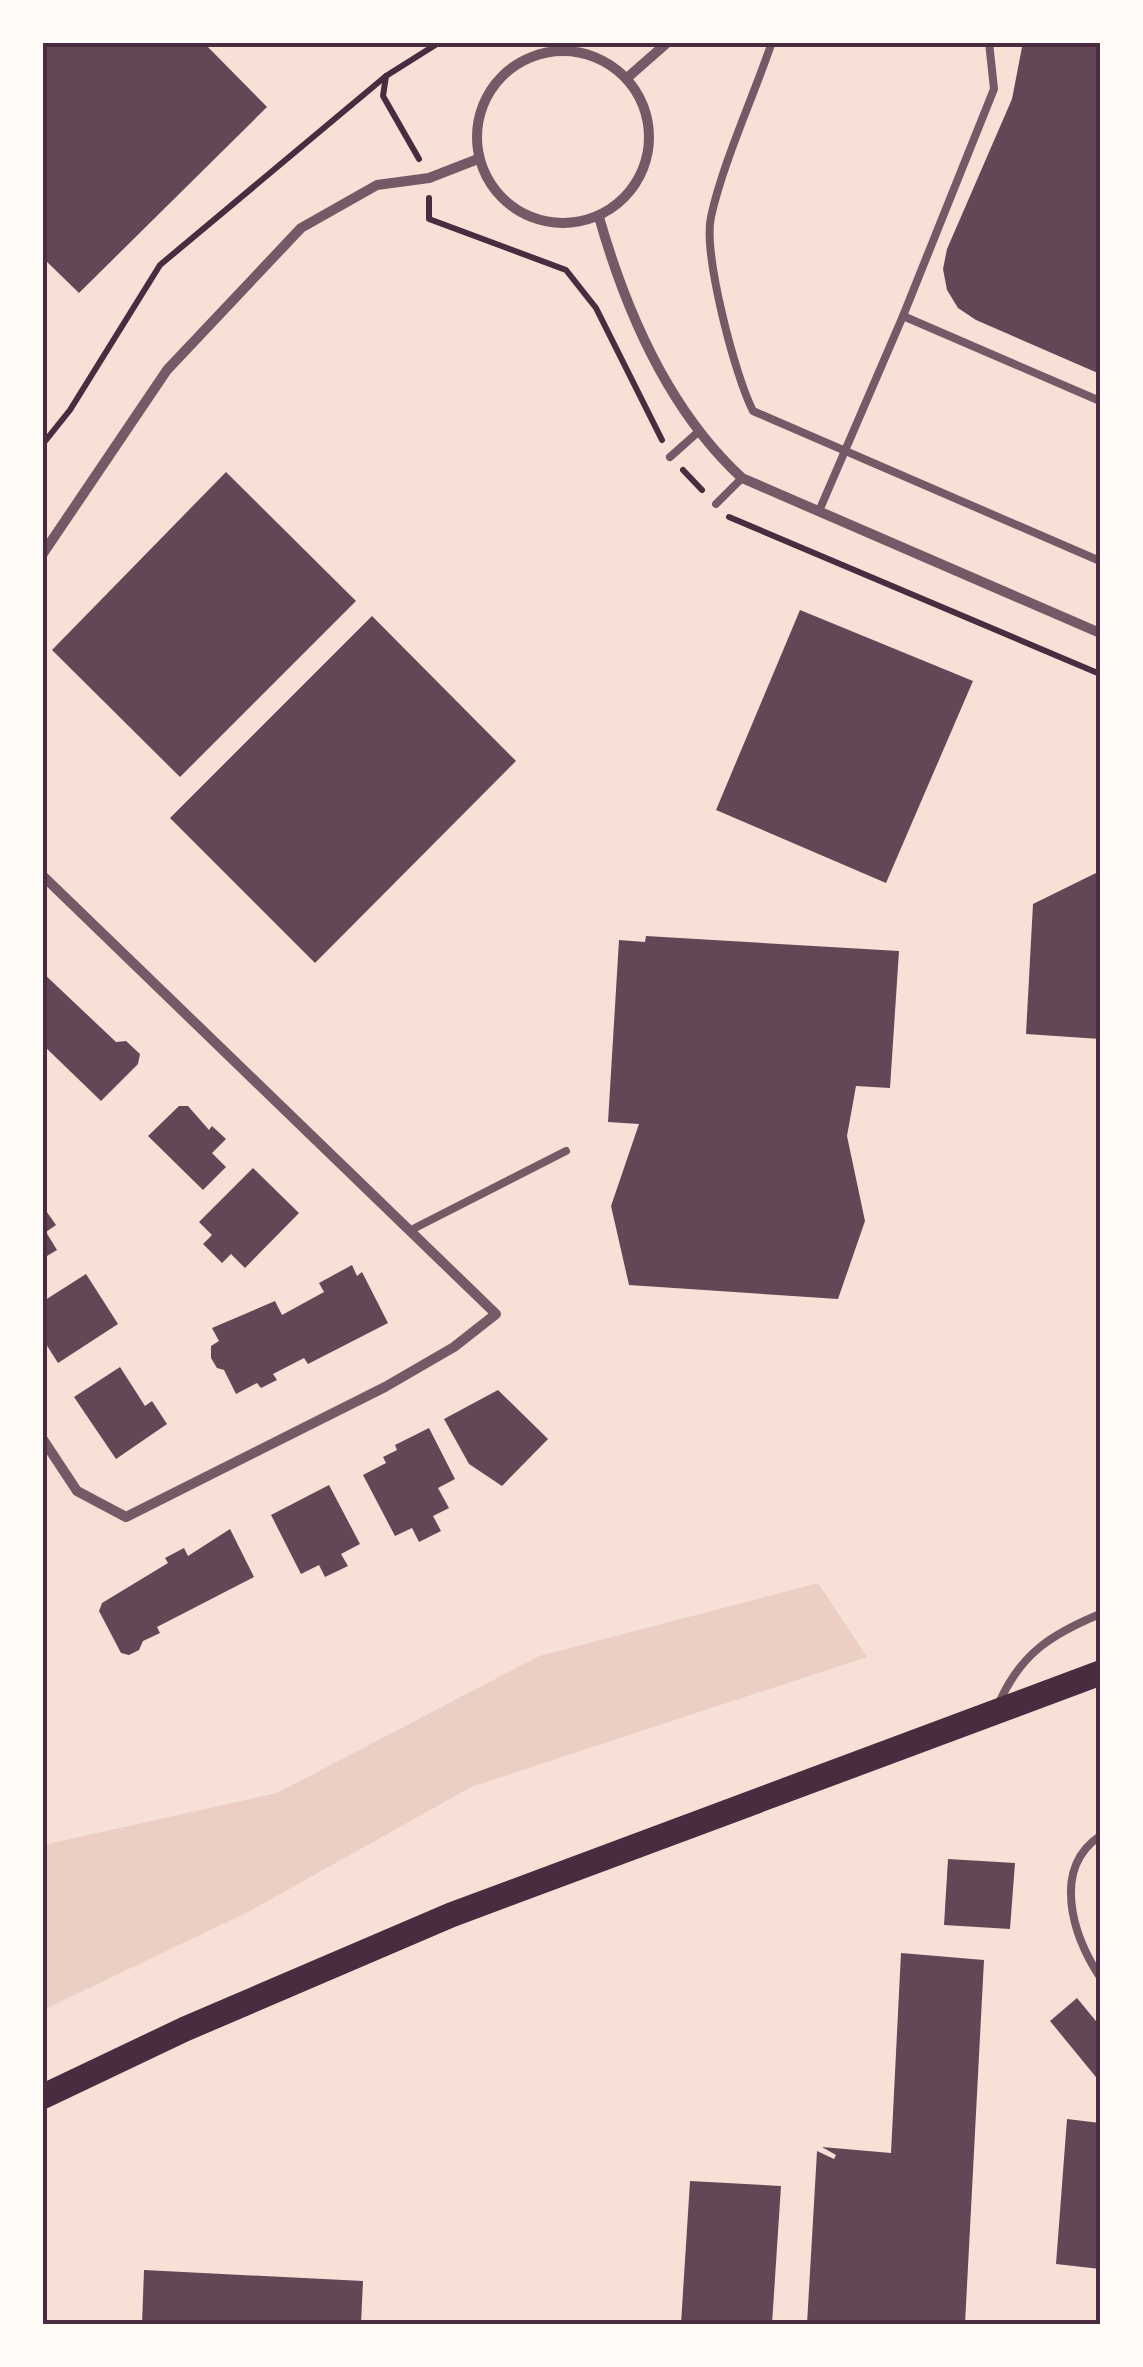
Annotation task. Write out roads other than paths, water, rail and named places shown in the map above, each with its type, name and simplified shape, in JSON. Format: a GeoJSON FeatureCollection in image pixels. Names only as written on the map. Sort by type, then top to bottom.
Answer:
{"type":"FeatureCollection","features":[{"type":"Feature","properties":{"kind":"main road"},"geometry":{"type":"LineString","coordinates":[[42,2096],[219,2014],[451,1916],[1100,1674]]}},
{"type":"Feature","properties":{"kind":"street"},"geometry":{"type":"LineString","coordinates":[[522,42],[530,57]]}},
{"type":"Feature","properties":{"kind":"street"},"geometry":{"type":"LineString","coordinates":[[627,78],[668,42]]}},
{"type":"Feature","properties":{"kind":"street"},"geometry":{"type":"LineString","coordinates":[[573,51],[600,58],[627,78],[642,100],[649,128],[647,160],[630,194],[598,217],[563,224],[527,216],[496,194],[478,159],[476,126],[488,93],[506,71],[530,57],[573,51]]}},
{"type":"Feature","properties":{"kind":"street"},"geometry":{"type":"LineString","coordinates":[[42,555],[166,370],[301,228],[377,185],[430,178],[478,159]]}},
{"type":"Feature","properties":{"kind":"street"},"geometry":{"type":"LineString","coordinates":[[598,217],[618,282],[696,433],[742,478],[1100,633]]}},
{"type":"Feature","properties":{"kind":"street"},"geometry":{"type":"LineString","coordinates":[[42,876],[496,1314],[454,1348],[384,1387],[126,1518],[77,1492],[42,1438]]}},
{"type":"Feature","properties":{"kind":"lane"},"geometry":{"type":"LineString","coordinates":[[772,42],[710,220],[719,296],[738,381],[753,411],[1100,561]]}},
{"type":"Feature","properties":{"kind":"lane"},"geometry":{"type":"LineString","coordinates":[[819,511],[904,316],[994,89],[989,42]]}},
{"type":"Feature","properties":{"kind":"lane"},"geometry":{"type":"LineString","coordinates":[[904,316],[1100,401]]}},
{"type":"Feature","properties":{"kind":"lane"},"geometry":{"type":"LineString","coordinates":[[670,457],[696,433]]}},
{"type":"Feature","properties":{"kind":"lane"},"geometry":{"type":"LineString","coordinates":[[716,504],[742,478]]}},
{"type":"Feature","properties":{"kind":"lane"},"geometry":{"type":"LineString","coordinates":[[411,1230],[566,1151]]}},
{"type":"Feature","properties":{"kind":"lane"},"geometry":{"type":"LineString","coordinates":[[994,1715],[1012,1672],[1035,1649],[1100,1614]]}},
{"type":"Feature","properties":{"kind":"lane"},"geometry":{"type":"LineString","coordinates":[[1100,1836],[1076,1859],[1069,1894],[1084,1952],[1100,1977]]}}]}
